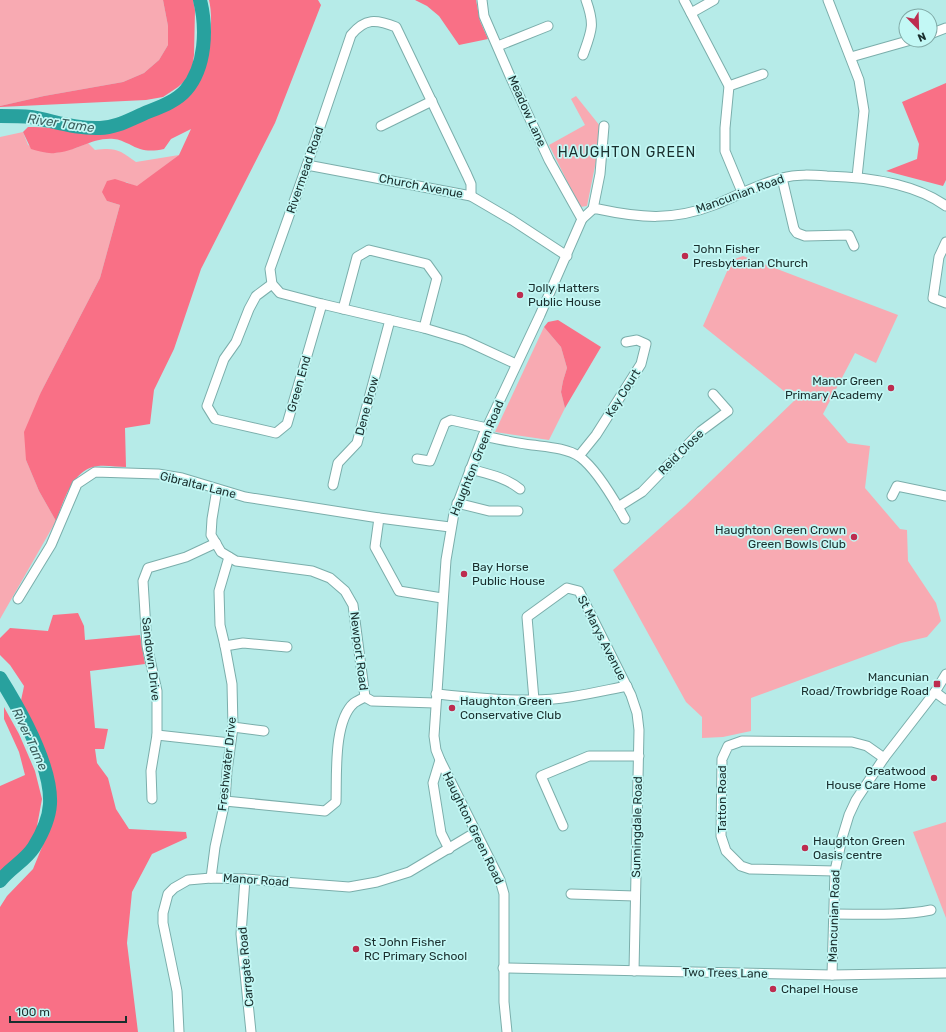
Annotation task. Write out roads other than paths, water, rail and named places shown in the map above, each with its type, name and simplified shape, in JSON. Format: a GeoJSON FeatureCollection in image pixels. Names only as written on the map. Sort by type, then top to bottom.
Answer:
{"type":"FeatureCollection","features":[{"type":"Feature","properties":{"kind":"street","name":"Meadow Lane"},"geometry":{"type":"LineString","coordinates":[[482,0],[484,16],[549,160],[582,219]]}},
{"type":"Feature","properties":{"kind":"street"},"geometry":{"type":"LineString","coordinates":[[583,55],[591,33],[592,17],[586,0]]}},
{"type":"Feature","properties":{"kind":"street"},"geometry":{"type":"LineString","coordinates":[[684,0],[729,86],[725,128],[725,151],[742,192]]}},
{"type":"Feature","properties":{"kind":"street"},"geometry":{"type":"LineString","coordinates":[[691,13],[714,0]]}},
{"type":"Feature","properties":{"kind":"street"},"geometry":{"type":"LineString","coordinates":[[828,0],[859,80],[864,111],[857,177]]}},
{"type":"Feature","properties":{"kind":"street","name":"Rivermead Road"},"geometry":{"type":"LineString","coordinates":[[272,284],[270,269],[350,35],[359,26],[377,21],[396,27],[471,184],[471,196]]}},
{"type":"Feature","properties":{"kind":"street"},"geometry":{"type":"LineString","coordinates":[[498,46],[548,26]]}},
{"type":"Feature","properties":{"kind":"street"},"geometry":{"type":"LineString","coordinates":[[851,57],[898,44]]}},
{"type":"Feature","properties":{"kind":"street"},"geometry":{"type":"LineString","coordinates":[[729,86],[763,74]]}},
{"type":"Feature","properties":{"kind":"street"},"geometry":{"type":"LineString","coordinates":[[381,126],[432,101]]}},
{"type":"Feature","properties":{"kind":"street"},"geometry":{"type":"LineString","coordinates":[[582,219],[593,209],[600,174],[604,126]]}},
{"type":"Feature","properties":{"kind":"street","name":"Church Avenue"},"geometry":{"type":"LineString","coordinates":[[307,164],[471,196],[512,220],[567,256]]}},
{"type":"Feature","properties":{"kind":"street","name":"Mancunian Road"},"geometry":{"type":"LineString","coordinates":[[593,209],[598,208],[641,217],[672,216],[715,205],[742,192],[782,178],[803,174],[857,177],[907,188],[946,206]]}},
{"type":"Feature","properties":{"kind":"street"},"geometry":{"type":"LineString","coordinates":[[782,178],[794,228],[797,233],[805,236],[849,235],[854,246]]}},
{"type":"Feature","properties":{"kind":"street","name":"Haughton Green Road"},"geometry":{"type":"LineString","coordinates":[[507,1032],[503,968],[504,894],[500,880],[436,750],[434,736],[435,699],[442,598],[450,527],[457,503],[483,436],[567,256],[582,219]]}},
{"type":"Feature","properties":{"kind":"street"},"geometry":{"type":"LineString","coordinates":[[946,242],[939,257],[933,298],[946,303]]}},
{"type":"Feature","properties":{"kind":"street"},"geometry":{"type":"LineString","coordinates":[[343,309],[358,257],[369,250],[427,264],[437,278],[424,328]]}},
{"type":"Feature","properties":{"kind":"street"},"geometry":{"type":"LineString","coordinates":[[272,284],[280,293],[424,328],[464,340],[516,364]]}},
{"type":"Feature","properties":{"kind":"street","name":"Green End"},"geometry":{"type":"LineString","coordinates":[[272,284],[256,296],[236,342],[224,359],[207,406],[215,419],[276,433],[288,424],[322,304]]}},
{"type":"Feature","properties":{"kind":"street","name":"Dene Brow"},"geometry":{"type":"LineString","coordinates":[[333,485],[338,463],[357,443],[390,320]]}},
{"type":"Feature","properties":{"kind":"street","name":"Key Court"},"geometry":{"type":"LineString","coordinates":[[579,456],[596,435],[643,359],[643,352],[646,344],[637,340],[626,342]]}},
{"type":"Feature","properties":{"kind":"street","name":"Reid Close"},"geometry":{"type":"LineString","coordinates":[[618,507],[642,492],[700,431],[728,411],[713,394]]}},
{"type":"Feature","properties":{"kind":"street"},"geometry":{"type":"LineString","coordinates":[[418,459],[430,460],[445,423],[451,420],[487,428]]}},
{"type":"Feature","properties":{"kind":"street"},"geometry":{"type":"LineString","coordinates":[[483,436],[543,446],[566,451],[579,456],[593,471],[625,519]]}},
{"type":"Feature","properties":{"kind":"street"},"geometry":{"type":"LineString","coordinates":[[470,469],[499,476],[511,481],[520,489]]}},
{"type":"Feature","properties":{"kind":"street","name":"Gibraltar Lane"},"geometry":{"type":"LineString","coordinates":[[18,599],[51,544],[77,484],[95,472],[158,474],[182,478],[245,496],[379,518],[450,527]]}},
{"type":"Feature","properties":{"kind":"street"},"geometry":{"type":"LineString","coordinates":[[892,496],[897,486],[946,496]]}},
{"type":"Feature","properties":{"kind":"street"},"geometry":{"type":"LineString","coordinates":[[217,489],[211,535],[222,552],[229,557]]}},
{"type":"Feature","properties":{"kind":"street"},"geometry":{"type":"LineString","coordinates":[[457,503],[489,511],[518,511]]}},
{"type":"Feature","properties":{"kind":"street"},"geometry":{"type":"LineString","coordinates":[[379,518],[375,547],[399,591],[442,598]]}},
{"type":"Feature","properties":{"kind":"street","name":"Sandown Drive"},"geometry":{"type":"LineString","coordinates":[[152,800],[151,771],[157,735],[157,691],[147,646],[144,581],[148,568],[186,556],[216,543]]}},
{"type":"Feature","properties":{"kind":"street","name":"Freshwater Drive"},"geometry":{"type":"LineString","coordinates":[[211,878],[215,847],[225,801],[227,770],[233,727],[232,684],[220,625],[219,591],[229,557]]}},
{"type":"Feature","properties":{"kind":"street","name":"Newport Road"},"geometry":{"type":"LineString","coordinates":[[229,557],[236,561],[312,571],[330,578],[345,591],[353,605],[365,697],[372,701],[435,699],[534,700],[569,697],[626,686]]}},
{"type":"Feature","properties":{"kind":"street","name":"St Marys Avenue"},"geometry":{"type":"LineString","coordinates":[[534,700],[527,617],[566,588],[579,591],[626,686]]}},
{"type":"Feature","properties":{"kind":"street"},"geometry":{"type":"LineString","coordinates":[[225,646],[243,643],[287,647]]}},
{"type":"Feature","properties":{"kind":"street","name":"Mancunian Road"},"geometry":{"type":"LineString","coordinates":[[832,975],[835,871],[842,838],[856,800],[884,758],[935,692],[946,674]]}},
{"type":"Feature","properties":{"kind":"street","name":"Sunningdale Road"},"geometry":{"type":"LineString","coordinates":[[626,686],[632,695],[638,713],[639,730],[634,971]]}},
{"type":"Feature","properties":{"kind":"street"},"geometry":{"type":"LineString","coordinates":[[935,692],[946,700]]}},
{"type":"Feature","properties":{"kind":"street"},"geometry":{"type":"LineString","coordinates":[[225,801],[325,811],[336,802],[338,738],[346,714],[354,704],[365,697]]}},
{"type":"Feature","properties":{"kind":"street"},"geometry":{"type":"LineString","coordinates":[[233,727],[264,731]]}},
{"type":"Feature","properties":{"kind":"street"},"geometry":{"type":"LineString","coordinates":[[157,735],[230,743]]}},
{"type":"Feature","properties":{"kind":"street","name":"Tatton Road"},"geometry":{"type":"LineString","coordinates":[[835,871],[750,869],[741,866],[726,851],[721,836],[722,759],[728,746],[742,740],[852,742],[867,746],[884,758]]}},
{"type":"Feature","properties":{"kind":"street"},"geometry":{"type":"LineString","coordinates":[[562,826],[541,776],[589,756],[638,756]]}},
{"type":"Feature","properties":{"kind":"street","name":"Haughton Green Road"},"geometry":{"type":"LineString","coordinates":[[440,760],[433,783],[441,833],[448,849]]}},
{"type":"Feature","properties":{"kind":"street","name":"Manor Road"},"geometry":{"type":"LineString","coordinates":[[179,1032],[177,991],[163,923],[163,913],[168,894],[179,884],[197,878],[211,878],[245,879],[349,887],[377,882],[409,872],[476,832]]}},
{"type":"Feature","properties":{"kind":"street","name":"Carrgate Road"},"geometry":{"type":"LineString","coordinates":[[245,879],[241,934],[251,1032]]}},
{"type":"Feature","properties":{"kind":"street"},"geometry":{"type":"LineString","coordinates":[[571,894],[635,896]]}},
{"type":"Feature","properties":{"kind":"street"},"geometry":{"type":"LineString","coordinates":[[834,914],[899,913],[931,910]]}},
{"type":"Feature","properties":{"kind":"street","name":"Two Trees Lane"},"geometry":{"type":"LineString","coordinates":[[503,968],[832,975],[946,973]]}},
{"type":"Feature","properties":{"kind":"waterway","name":"River Tame"},"geometry":{"type":"LineString","coordinates":[[0,116],[31,117],[82,127],[106,128],[122,123],[172,101],[186,90],[193,81],[198,70],[204,35],[204,23],[200,0]]}},
{"type":"Feature","properties":{"kind":"waterway","name":"River Tame"},"geometry":{"type":"LineString","coordinates":[[0,678],[17,706],[40,756],[46,773],[50,804],[45,827],[34,847],[0,881]]}},
{"type":"Feature","properties":{"kind":"place","name":"John Fisher Presbyterian Church"},"geometry":{"type":"Point","coordinates":[685,256]}},
{"type":"Feature","properties":{"kind":"place","name":"Jolly Hatters Public House"},"geometry":{"type":"Point","coordinates":[520,295]}},
{"type":"Feature","properties":{"kind":"place","name":"Manor Green Primary Academy"},"geometry":{"type":"Point","coordinates":[891,388]}},
{"type":"Feature","properties":{"kind":"place","name":"Haughton Green Crown Green Bowls Club"},"geometry":{"type":"Point","coordinates":[854,537]}},
{"type":"Feature","properties":{"kind":"place","name":"Bay Horse Public House"},"geometry":{"type":"Point","coordinates":[464,574]}},
{"type":"Feature","properties":{"kind":"place","name":"Mancunian Road/Trowbridge Road"},"geometry":{"type":"Point","coordinates":[937,684]}},
{"type":"Feature","properties":{"kind":"place","name":"Haughton Green Conservative Club"},"geometry":{"type":"Point","coordinates":[452,708]}},
{"type":"Feature","properties":{"kind":"place","name":"Greatwood House Care Home"},"geometry":{"type":"Point","coordinates":[934,778]}},
{"type":"Feature","properties":{"kind":"place","name":"Haughton Green Oasis centre"},"geometry":{"type":"Point","coordinates":[805,848]}},
{"type":"Feature","properties":{"kind":"place","name":"St John Fisher RC Primary School"},"geometry":{"type":"Point","coordinates":[356,949]}},
{"type":"Feature","properties":{"kind":"place","name":"Chapel House"},"geometry":{"type":"Point","coordinates":[773,989]}},
{"type":"Feature","properties":{"kind":"district","name":"HAUGHTON GREEN"},"geometry":{"type":"Point","coordinates":[627,152]}}]}
